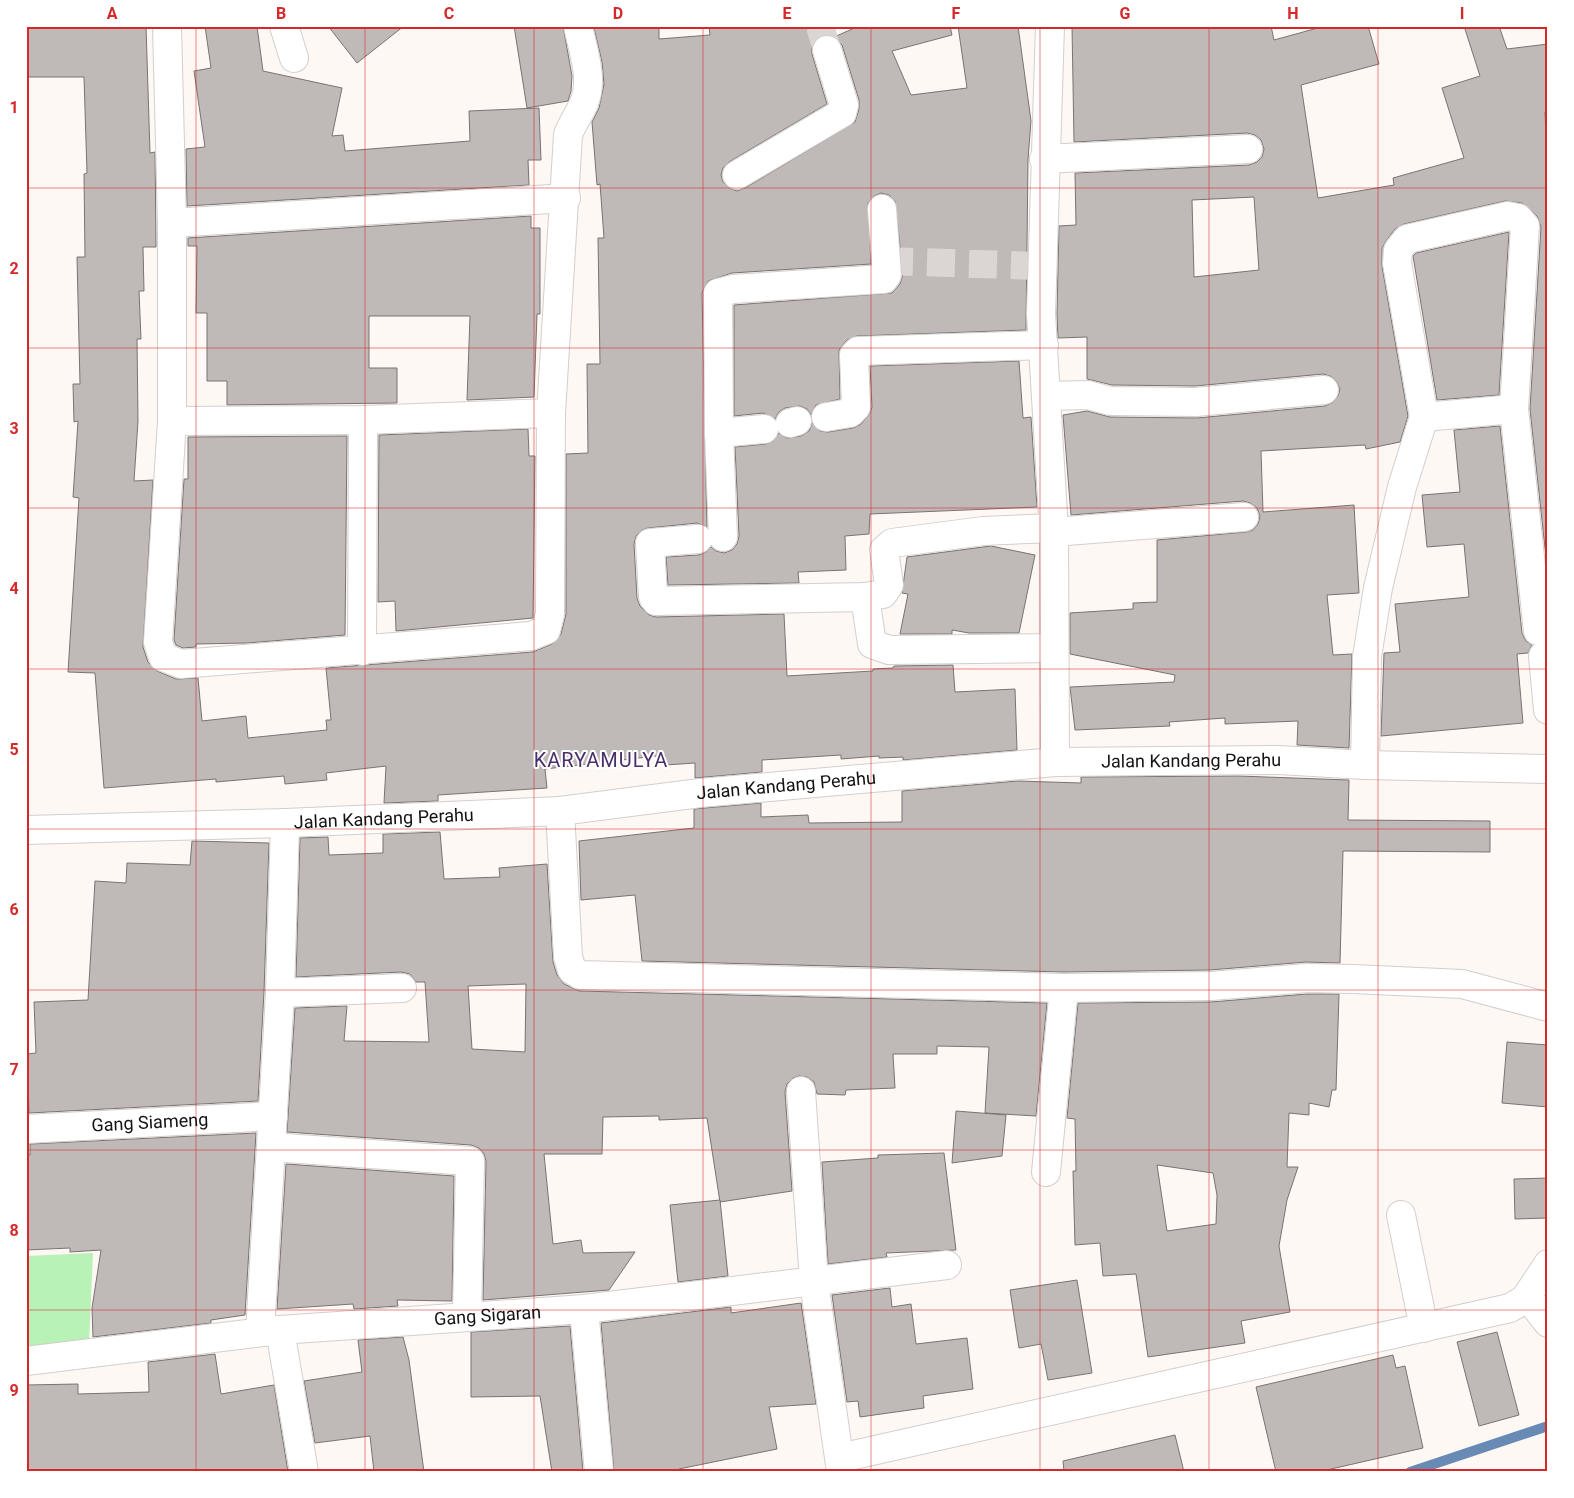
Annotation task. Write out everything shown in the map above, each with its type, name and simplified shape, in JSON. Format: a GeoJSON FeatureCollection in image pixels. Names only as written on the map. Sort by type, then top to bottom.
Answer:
{"type":"FeatureCollection","features":[{"type":"Feature","properties":{"kind":"street"},"geometry":{"type":"LineString","coordinates":[[167,26],[172,223],[172,421],[158,642],[163,658],[181,664],[531,636],[546,630],[550,614],[551,414],[566,198],[568,135],[572,122],[584,104],[588,83],[578,26]]}},
{"type":"Feature","properties":{"kind":"street"},"geometry":{"type":"LineString","coordinates":[[284,26],[294,58]]}},
{"type":"Feature","properties":{"kind":"street"},"geometry":{"type":"LineString","coordinates":[[1050,26],[1044,159],[1041,314],[1054,530],[1055,762]]}},
{"type":"Feature","properties":{"kind":"street"},"geometry":{"type":"LineString","coordinates":[[737,175],[842,113],[844,105],[827,50]]}},
{"type":"Feature","properties":{"kind":"street"},"geometry":{"type":"LineString","coordinates":[[1044,159],[1248,149]]}},
{"type":"Feature","properties":{"kind":"street"},"geometry":{"type":"LineString","coordinates":[[172,223],[566,198]]}},
{"type":"Feature","properties":{"kind":"street"},"geometry":{"type":"LineString","coordinates":[[882,209],[887,275],[884,279],[879,281],[733,289],[718,294],[719,433],[711,538],[650,543],[653,598],[656,602],[865,597],[883,594],[888,590],[889,584],[884,550],[892,543],[983,531],[1054,530],[1244,517]]}},
{"type":"Feature","properties":{"kind":"street"},"geometry":{"type":"LineString","coordinates":[[1366,765],[1367,657],[1378,588],[1402,487],[1424,417],[1397,262],[1398,250],[1407,239],[1508,216],[1518,218],[1525,226],[1514,409],[1548,710]]}},
{"type":"Feature","properties":{"kind":"street"},"geometry":{"type":"LineString","coordinates":[[826,417],[850,413],[856,407],[854,355],[858,352],[1044,344]]}},
{"type":"Feature","properties":{"kind":"street"},"geometry":{"type":"LineString","coordinates":[[1046,396],[1088,395],[1110,401],[1196,402],[1324,390]]}},
{"type":"Feature","properties":{"kind":"street"},"geometry":{"type":"LineString","coordinates":[[1424,417],[1514,409]]}},
{"type":"Feature","properties":{"kind":"street"},"geometry":{"type":"LineString","coordinates":[[172,421],[363,420],[551,414]]}},
{"type":"Feature","properties":{"kind":"street"},"geometry":{"type":"LineString","coordinates":[[362,651],[363,420]]}},
{"type":"Feature","properties":{"kind":"street"},"geometry":{"type":"LineString","coordinates":[[719,433],[764,429]]}},
{"type":"Feature","properties":{"kind":"street"},"geometry":{"type":"LineString","coordinates":[[865,597],[872,644],[888,650],[1054,648]]}},
{"type":"Feature","properties":{"kind":"street","name":"Jalan Kandang Perahu"},"geometry":{"type":"LineString","coordinates":[[26,830],[285,823],[560,811],[700,793],[1055,762],[1279,760],[1366,765],[1548,769]]}},
{"type":"Feature","properties":{"kind":"street"},"geometry":{"type":"LineString","coordinates":[[560,811],[568,957],[572,970],[580,975],[1064,988],[1212,986],[1299,979],[1353,979],[1462,984],[1548,1007]]}},
{"type":"Feature","properties":{"kind":"street"},"geometry":{"type":"LineString","coordinates":[[285,823],[280,993],[271,1148],[270,1331],[304,1472]]}},
{"type":"Feature","properties":{"kind":"street"},"geometry":{"type":"LineString","coordinates":[[280,993],[402,988]]}},
{"type":"Feature","properties":{"kind":"street"},"geometry":{"type":"LineString","coordinates":[[1046,1172],[1064,988]]}},
{"type":"Feature","properties":{"kind":"street"},"geometry":{"type":"LineString","coordinates":[[802,1090],[814,1282],[840,1465],[1510,1308],[1527,1296],[1548,1264]]}},
{"type":"Feature","properties":{"kind":"street","name":"Gang Siameng"},"geometry":{"type":"LineString","coordinates":[[26,1129],[273,1116]]}},
{"type":"Feature","properties":{"kind":"street"},"geometry":{"type":"LineString","coordinates":[[271,1148],[470,1161],[467,1317]]}},
{"type":"Feature","properties":{"kind":"street"},"geometry":{"type":"LineString","coordinates":[[1401,1216],[1424,1328]]}},
{"type":"Feature","properties":{"kind":"street","name":"Gang Sigaran"},"geometry":{"type":"LineString","coordinates":[[26,1361],[270,1331],[584,1309],[947,1265]]}},
{"type":"Feature","properties":{"kind":"street"},"geometry":{"type":"LineString","coordinates":[[1527,1296],[1548,1323]]}},
{"type":"Feature","properties":{"kind":"street"},"geometry":{"type":"LineString","coordinates":[[584,1309],[599,1472]]}},
{"type":"Feature","properties":{"kind":"green space"},"geometry":{"type":"Polygon","coordinates":[[[93,1253],[89,1343],[26,1349],[26,1256],[93,1253]]]}},
{"type":"Feature","properties":{"kind":"building"},"geometry":{"type":"Polygon","coordinates":[[[26,26],[146,26],[150,153],[155,152],[156,247],[143,247],[144,291],[139,291],[141,339],[137,339],[138,421],[134,481],[153,480],[143,647],[148,662],[157,671],[176,679],[198,678],[202,721],[246,716],[248,738],[327,730],[326,720],[331,720],[326,668],[533,652],[552,644],[561,634],[566,614],[566,454],[588,453],[587,364],[600,364],[598,238],[604,238],[600,184],[597,185],[592,122],[599,108],[604,84],[602,62],[594,28],[659,26],[659,39],[710,35],[709,26],[822,26],[824,35],[815,40],[812,46],[812,54],[827,104],[729,162],[723,168],[721,175],[723,182],[729,188],[737,191],[855,122],[859,109],[859,100],[842,45],[834,37],[859,26],[950,26],[952,35],[892,51],[911,95],[967,88],[958,26],[1018,26],[1031,121],[1028,159],[1026,330],[857,336],[847,340],[839,350],[840,399],[816,405],[811,415],[807,409],[800,406],[785,408],[779,412],[775,419],[763,413],[734,416],[734,305],[892,293],[900,284],[903,274],[895,201],[889,195],[881,193],[874,196],[868,203],[871,264],[732,273],[708,281],[702,293],[707,527],[697,523],[648,528],[642,530],[636,536],[634,544],[637,598],[640,606],[649,615],[656,617],[784,614],[787,676],[873,671],[873,669],[893,668],[894,666],[953,665],[955,692],[1015,689],[1017,750],[903,760],[903,757],[879,758],[879,756],[841,759],[841,755],[762,760],[762,772],[695,778],[695,763],[666,765],[665,755],[545,769],[547,788],[438,795],[438,801],[384,803],[386,766],[326,773],[327,780],[285,784],[284,776],[216,782],[216,779],[104,788],[95,673],[68,672],[79,498],[73,497],[78,421],[74,422],[73,384],[80,384],[77,257],[85,257],[84,174],[87,173],[84,77],[26,77],[26,26]]]}},
{"type":"Feature","properties":{"kind":"building"},"geometry":{"type":"Polygon","coordinates":[[[205,26],[257,26],[263,71],[342,88],[332,136],[343,135],[345,151],[470,141],[469,111],[539,108],[541,160],[528,160],[529,185],[187,206],[186,149],[205,147],[194,71],[211,68],[205,26]]]}},
{"type":"Feature","properties":{"kind":"building"},"geometry":{"type":"Polygon","coordinates":[[[328,26],[404,26],[357,63],[328,26]]]}},
{"type":"Feature","properties":{"kind":"building"},"geometry":{"type":"Polygon","coordinates":[[[514,26],[563,26],[572,76],[568,101],[527,108],[514,26]]]}},
{"type":"Feature","properties":{"kind":"building"},"geometry":{"type":"Polygon","coordinates":[[[1072,26],[1271,26],[1274,40],[1325,26],[1368,26],[1379,64],[1301,85],[1318,198],[1394,185],[1393,178],[1464,158],[1442,88],[1480,76],[1464,26],[1499,26],[1507,49],[1548,44],[1548,111],[1545,112],[1548,181],[1548,576],[1530,409],[1541,227],[1537,216],[1522,203],[1505,201],[1404,224],[1395,229],[1386,241],[1382,249],[1382,266],[1408,416],[1400,442],[1366,449],[1365,445],[1261,451],[1263,512],[1354,505],[1359,593],[1327,595],[1333,655],[1352,654],[1349,748],[1297,745],[1298,721],[1225,724],[1225,718],[1169,722],[1170,726],[1075,730],[1070,687],[1174,682],[1175,675],[1070,654],[1070,613],[1133,609],[1133,603],[1157,602],[1157,540],[1246,532],[1253,530],[1258,524],[1260,516],[1257,508],[1243,501],[1071,515],[1063,415],[1087,411],[1110,417],[1197,418],[1325,406],[1333,402],[1338,396],[1340,389],[1336,381],[1330,376],[1323,374],[1195,386],[1112,385],[1087,379],[1087,337],[1058,338],[1059,226],[1076,225],[1075,173],[1249,165],[1257,162],[1262,157],[1264,149],[1261,140],[1255,135],[1247,133],[1074,142],[1072,26]],[[1254,197],[1192,200],[1194,277],[1259,270],[1254,197]]]}},
{"type":"Feature","properties":{"kind":"building"},"geometry":{"type":"Polygon","coordinates":[[[531,216],[531,228],[540,228],[540,314],[537,314],[534,397],[467,400],[470,316],[369,316],[369,368],[397,368],[397,403],[227,405],[227,381],[207,381],[207,313],[196,313],[197,246],[188,246],[188,238],[531,216]]]}},
{"type":"Feature","properties":{"kind":"building"},"geometry":{"type":"Polygon","coordinates":[[[1509,232],[1499,395],[1437,400],[1413,256],[1416,253],[1509,232]]]}},
{"type":"Feature","properties":{"kind":"building"},"geometry":{"type":"Polygon","coordinates":[[[1019,361],[1023,418],[1031,417],[1037,507],[870,514],[869,534],[845,536],[846,570],[798,572],[799,583],[668,585],[666,557],[699,555],[711,547],[716,551],[724,553],[732,550],[737,544],[739,536],[735,447],[766,444],[773,441],[779,433],[787,438],[801,436],[809,431],[812,423],[820,431],[828,432],[853,428],[861,424],[870,413],[872,407],[870,366],[1019,361]]]}},
{"type":"Feature","properties":{"kind":"building"},"geometry":{"type":"Polygon","coordinates":[[[1500,426],[1522,633],[1526,641],[1532,645],[1528,653],[1517,654],[1523,723],[1381,736],[1384,653],[1400,652],[1395,604],[1469,597],[1464,544],[1427,547],[1422,495],[1460,492],[1454,430],[1500,426]]]}},
{"type":"Feature","properties":{"kind":"building"},"geometry":{"type":"Polygon","coordinates":[[[528,429],[529,456],[535,456],[533,618],[396,631],[395,601],[378,602],[379,435],[528,429]]]}},
{"type":"Feature","properties":{"kind":"building"},"geometry":{"type":"Polygon","coordinates":[[[347,436],[345,635],[247,643],[196,644],[196,647],[183,648],[176,645],[174,640],[184,479],[188,479],[188,437],[347,436]]]}},
{"type":"Feature","properties":{"kind":"building"},"geometry":{"type":"Polygon","coordinates":[[[991,546],[1035,555],[1019,633],[969,633],[952,630],[952,634],[900,634],[908,594],[902,593],[907,557],[991,546]]]}},
{"type":"Feature","properties":{"kind":"building"},"geometry":{"type":"Polygon","coordinates":[[[1238,776],[1349,780],[1348,820],[1490,821],[1490,852],[1343,851],[1340,963],[1306,962],[1210,970],[1064,972],[642,961],[635,895],[581,900],[579,841],[694,828],[694,809],[761,803],[761,817],[808,815],[809,823],[902,822],[902,791],[1018,781],[1081,783],[1081,777],[1238,776]]]}},
{"type":"Feature","properties":{"kind":"building"},"geometry":{"type":"Polygon","coordinates":[[[440,832],[444,879],[500,877],[499,868],[547,864],[553,962],[557,975],[564,984],[579,991],[1047,1003],[1036,1116],[985,1113],[989,1047],[937,1046],[937,1054],[893,1054],[895,1088],[846,1090],[845,1095],[817,1094],[814,1082],[807,1077],[799,1076],[793,1078],[787,1084],[785,1092],[792,1191],[720,1202],[707,1118],[659,1120],[659,1116],[603,1117],[602,1154],[544,1154],[553,1244],[581,1240],[583,1253],[635,1252],[609,1290],[483,1300],[486,1161],[484,1154],[479,1148],[471,1145],[287,1132],[295,1008],[347,1006],[344,1041],[429,1042],[425,982],[416,982],[410,974],[401,972],[296,977],[300,838],[328,837],[329,855],[383,853],[383,834],[440,832]],[[526,984],[468,986],[472,1049],[525,1052],[526,984]]]}},
{"type":"Feature","properties":{"kind":"building"},"geometry":{"type":"Polygon","coordinates":[[[192,841],[269,843],[258,1101],[29,1113],[27,1054],[36,1053],[34,1002],[88,1000],[95,881],[126,883],[127,863],[190,865],[192,841]]]}},
{"type":"Feature","properties":{"kind":"building"},"geometry":{"type":"Polygon","coordinates":[[[1307,994],[1339,994],[1336,1090],[1332,1090],[1329,1107],[1309,1103],[1309,1115],[1289,1113],[1287,1167],[1298,1167],[1287,1200],[1279,1246],[1290,1312],[1241,1321],[1245,1343],[1148,1357],[1136,1274],[1103,1276],[1100,1243],[1075,1245],[1073,1171],[1076,1171],[1075,1119],[1067,1118],[1078,1003],[1211,1002],[1307,994]],[[1157,1165],[1167,1231],[1216,1224],[1217,1195],[1213,1173],[1157,1165]]]}},
{"type":"Feature","properties":{"kind":"building"},"geometry":{"type":"Polygon","coordinates":[[[1507,1042],[1548,1045],[1548,1107],[1502,1103],[1507,1042]]]}},
{"type":"Feature","properties":{"kind":"building"},"geometry":{"type":"Polygon","coordinates":[[[956,1111],[1006,1115],[1002,1156],[952,1163],[956,1111]]]}},
{"type":"Feature","properties":{"kind":"building"},"geometry":{"type":"Polygon","coordinates":[[[256,1133],[245,1315],[211,1320],[211,1323],[93,1337],[92,1308],[101,1250],[70,1252],[70,1248],[26,1250],[26,1155],[30,1155],[30,1144],[256,1133]]]}},
{"type":"Feature","properties":{"kind":"building"},"geometry":{"type":"Polygon","coordinates":[[[944,1153],[956,1250],[886,1253],[887,1257],[828,1264],[822,1162],[878,1158],[878,1155],[944,1153]]]}},
{"type":"Feature","properties":{"kind":"building"},"geometry":{"type":"Polygon","coordinates":[[[286,1164],[454,1176],[452,1301],[397,1300],[398,1306],[354,1309],[353,1304],[277,1309],[286,1164]]]}},
{"type":"Feature","properties":{"kind":"building"},"geometry":{"type":"Polygon","coordinates":[[[1548,1178],[1548,1218],[1515,1219],[1514,1179],[1548,1178]]]}},
{"type":"Feature","properties":{"kind":"building"},"geometry":{"type":"Polygon","coordinates":[[[720,1200],[728,1276],[678,1282],[670,1205],[720,1200]]]}},
{"type":"Feature","properties":{"kind":"building"},"geometry":{"type":"Polygon","coordinates":[[[1077,1280],[1092,1373],[1048,1380],[1041,1344],[1019,1348],[1010,1290],[1077,1280]]]}},
{"type":"Feature","properties":{"kind":"building"},"geometry":{"type":"Polygon","coordinates":[[[890,1288],[892,1307],[911,1304],[916,1344],[967,1338],[973,1389],[923,1396],[924,1408],[860,1417],[858,1401],[847,1402],[832,1295],[890,1288]]]}},
{"type":"Feature","properties":{"kind":"building"},"geometry":{"type":"Polygon","coordinates":[[[801,1303],[816,1404],[769,1407],[777,1449],[679,1469],[680,1472],[614,1472],[601,1323],[731,1307],[731,1313],[801,1303]]]}},
{"type":"Feature","properties":{"kind":"building"},"geometry":{"type":"Polygon","coordinates":[[[570,1326],[583,1472],[552,1472],[540,1396],[471,1397],[471,1332],[570,1326]]]}},
{"type":"Feature","properties":{"kind":"building"},"geometry":{"type":"Polygon","coordinates":[[[1497,1332],[1519,1415],[1479,1426],[1457,1342],[1497,1332]]]}},
{"type":"Feature","properties":{"kind":"building"},"geometry":{"type":"Polygon","coordinates":[[[403,1337],[409,1360],[424,1472],[374,1472],[370,1436],[315,1443],[304,1381],[362,1372],[358,1340],[403,1337]]]}},
{"type":"Feature","properties":{"kind":"building"},"geometry":{"type":"Polygon","coordinates":[[[215,1354],[221,1394],[274,1385],[288,1472],[26,1472],[26,1385],[78,1384],[78,1394],[149,1392],[148,1362],[215,1354]]]}},
{"type":"Feature","properties":{"kind":"building"},"geometry":{"type":"Polygon","coordinates":[[[1393,1355],[1396,1368],[1405,1366],[1423,1448],[1318,1472],[1276,1472],[1256,1387],[1393,1355]]]}},
{"type":"Feature","properties":{"kind":"building"},"geometry":{"type":"Polygon","coordinates":[[[1175,1435],[1184,1472],[1064,1472],[1063,1461],[1175,1435]]]}},
{"type":"Feature","properties":{"kind":"waterway"},"geometry":{"type":"LineString","coordinates":[[1410,1472],[1548,1426]]}},
{"type":"Feature","properties":{"kind":"tunnel"},"geometry":{"type":"LineString","coordinates":[[820,26],[827,50]]}},
{"type":"Feature","properties":{"kind":"tunnel"},"geometry":{"type":"LineString","coordinates":[[885,261],[1042,266]]}},
{"type":"Feature","properties":{"kind":"district","name":"KARYAMULYA"},"geometry":{"type":"Point","coordinates":[601,760]}}]}
